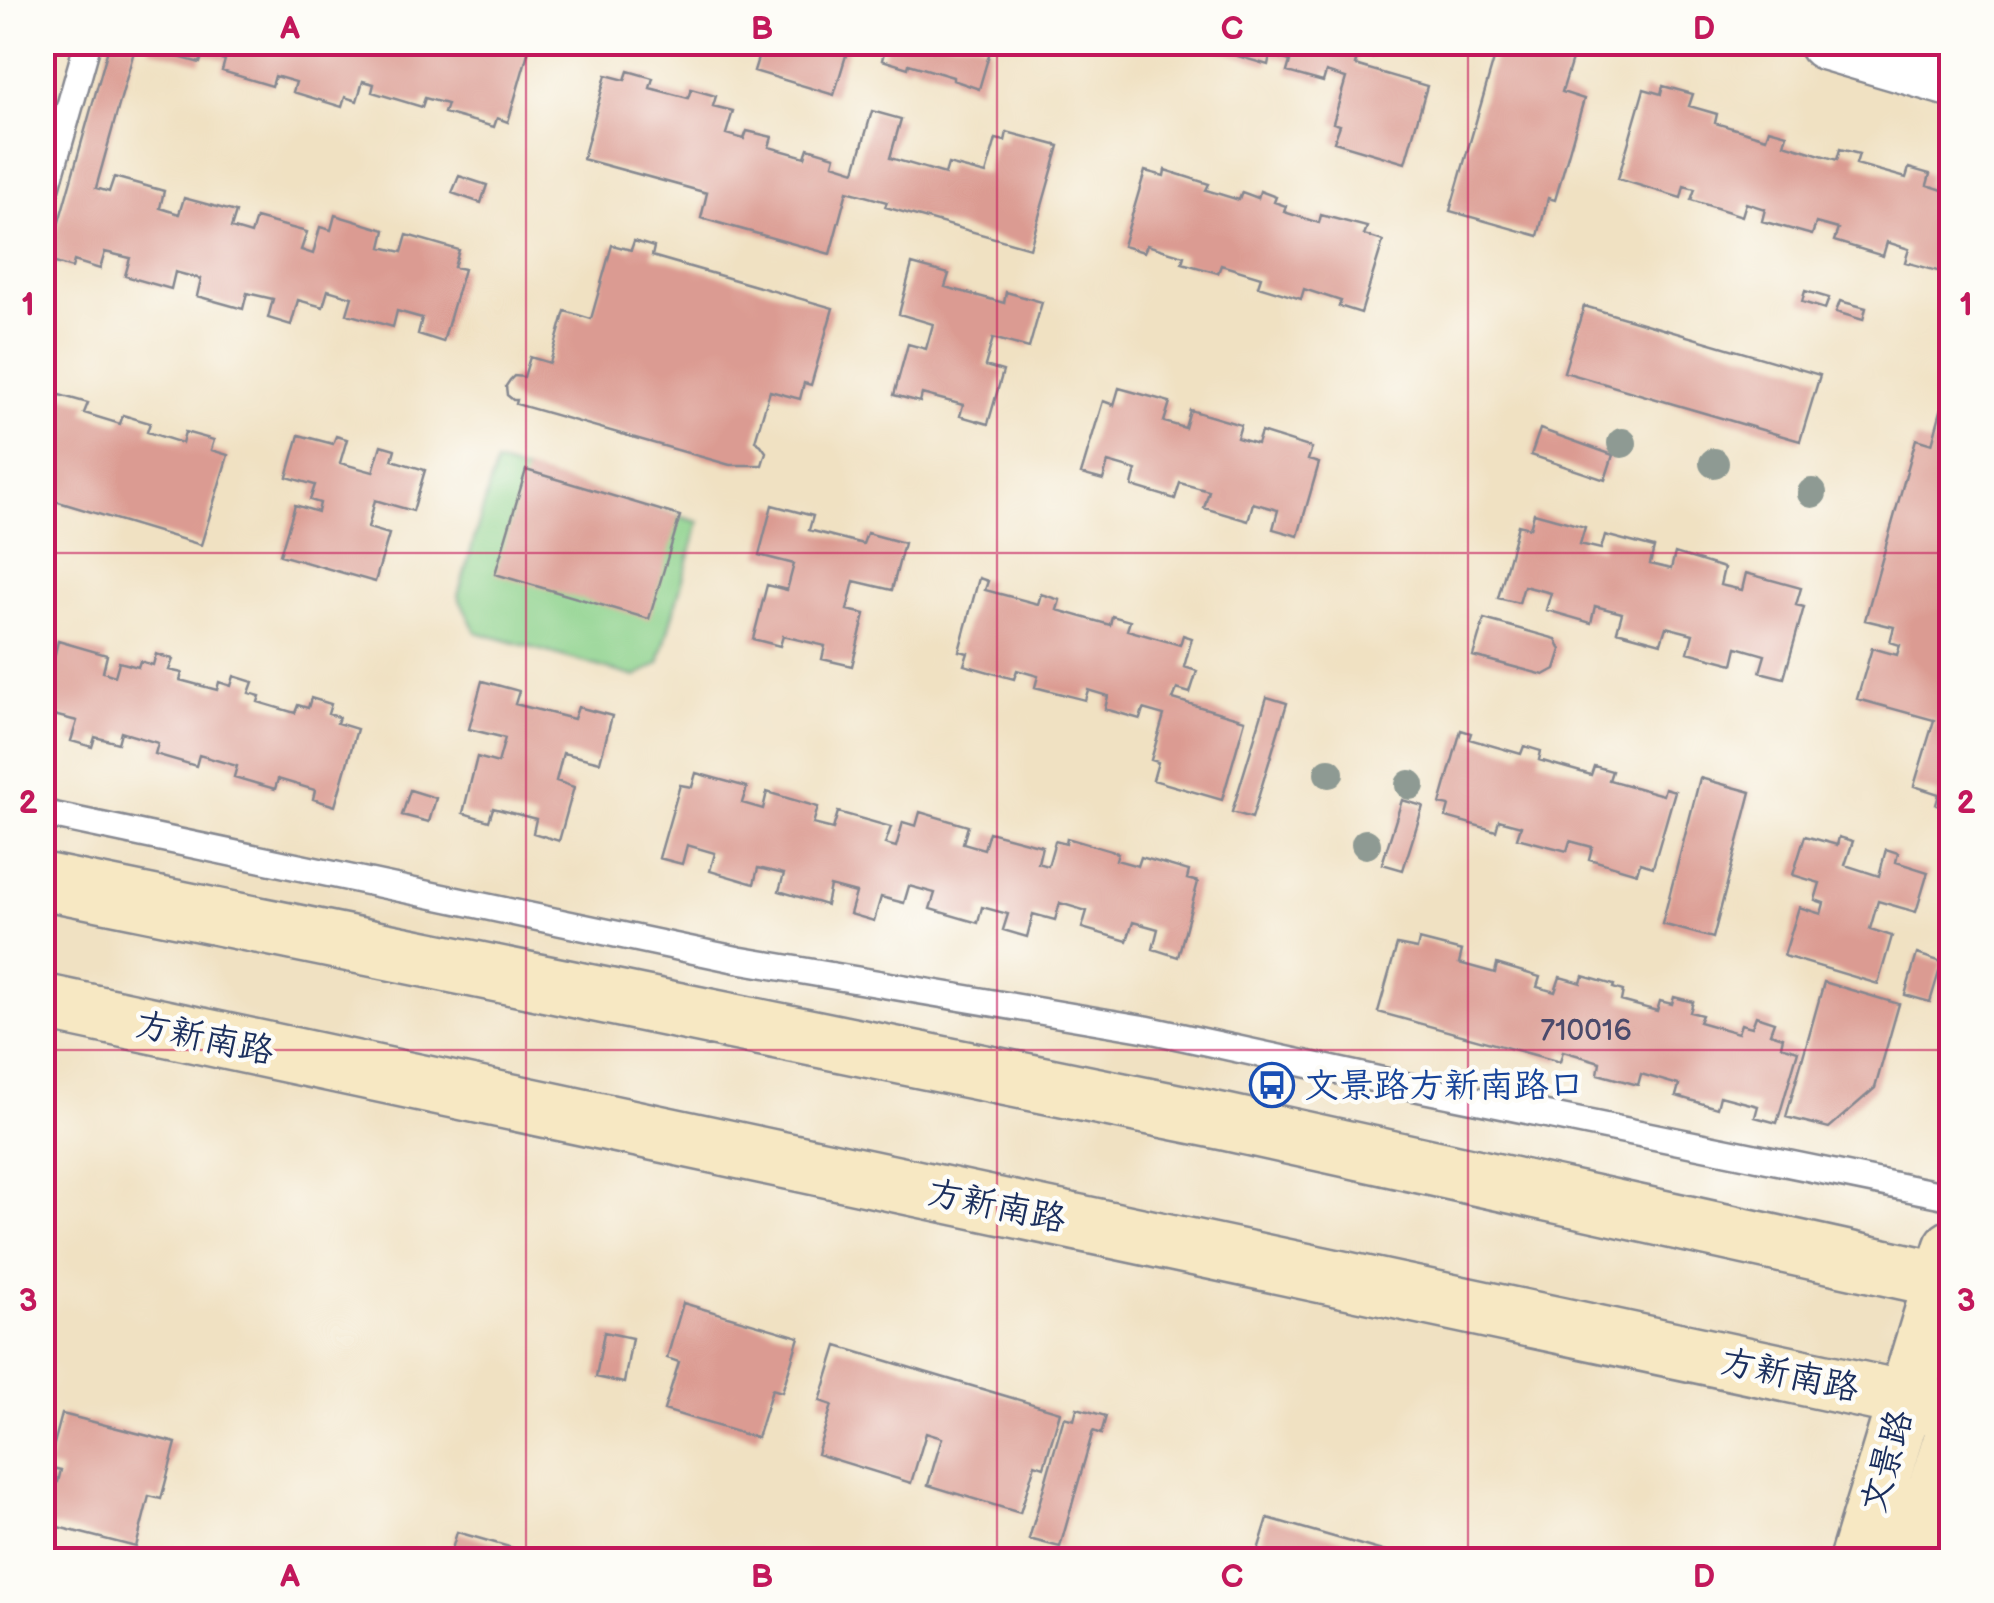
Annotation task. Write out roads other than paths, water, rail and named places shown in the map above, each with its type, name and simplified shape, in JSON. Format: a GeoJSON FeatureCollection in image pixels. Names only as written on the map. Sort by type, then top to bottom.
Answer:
{"type":"FeatureCollection","features":[{"type":"Feature","properties":{"kind":"main road"},"geometry":{"type":"LineString","coordinates":[[42,880],[1949,1270]]}},
{"type":"Feature","properties":{"kind":"main road","name":"方新南路"},"geometry":{"type":"LineString","coordinates":[[42,1002],[1928,1406]]}},
{"type":"Feature","properties":{"kind":"main road","name":"文景路"},"geometry":{"type":"LineString","coordinates":[[1857,1560],[1928,1406],[1949,1270]]}},
{"type":"Feature","properties":{"kind":"main road","name":"文景路"},"geometry":{"type":"LineString","coordinates":[[1914,1560],[1952,1438]]}},
{"type":"Feature","properties":{"kind":"street"},"geometry":{"type":"LineString","coordinates":[[1826,42],[1952,79]]}},
{"type":"Feature","properties":{"kind":"lane"},"geometry":{"type":"LineString","coordinates":[[42,204],[88,42]]}},
{"type":"Feature","properties":{"kind":"lane"},"geometry":{"type":"LineString","coordinates":[[42,813],[739,960],[1146,1029],[1952,1197]]}},
{"type":"Feature","properties":{"kind":"place","name":"文景路方新南路口"},"geometry":{"type":"Point","coordinates":[1272,1085]}}]}
